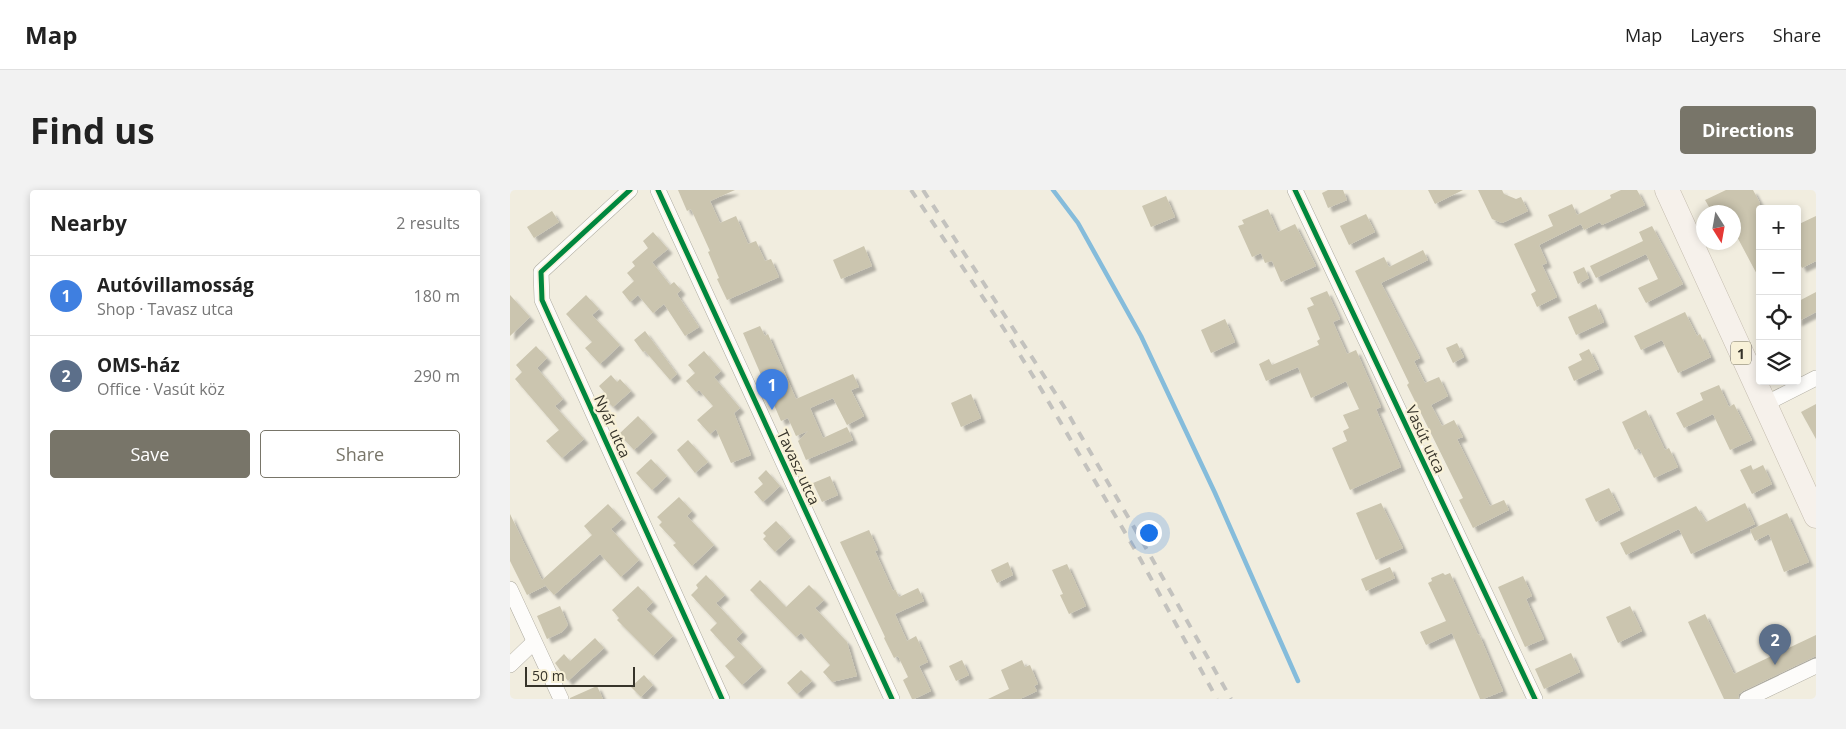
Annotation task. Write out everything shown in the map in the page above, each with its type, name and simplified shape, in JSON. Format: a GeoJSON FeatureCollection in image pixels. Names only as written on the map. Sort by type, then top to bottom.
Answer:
{"type":"FeatureCollection","features":[{"type":"Feature","properties":{"kind":"main road","name":"1"},"geometry":{"type":"LineString","coordinates":[[1666,190],[1816,516]]}},
{"type":"Feature","properties":{"kind":"street","name":"Nyár utca"},"geometry":{"type":"LineString","coordinates":[[630,190],[542,272],[542,300],[722,699]]}},
{"type":"Feature","properties":{"kind":"street","name":"Tavasz utca"},"geometry":{"type":"LineString","coordinates":[[658,190],[892,699]]}},
{"type":"Feature","properties":{"kind":"street","name":"Vasút utca"},"geometry":{"type":"LineString","coordinates":[[1295,190],[1535,699]]}},
{"type":"Feature","properties":{"kind":"street"},"geometry":{"type":"LineString","coordinates":[[1765,404],[1816,378]]}},
{"type":"Feature","properties":{"kind":"street"},"geometry":{"type":"LineString","coordinates":[[510,589],[560,699]]}},
{"type":"Feature","properties":{"kind":"street"},"geometry":{"type":"LineString","coordinates":[[510,665],[534,642]]}},
{"type":"Feature","properties":{"kind":"street"},"geometry":{"type":"LineString","coordinates":[[1747,699],[1816,666]]}},
{"type":"Feature","properties":{"kind":"building"},"geometry":{"type":"Polygon","coordinates":[[[678,190],[735,190],[710,201],[720,223],[736,216],[748,244],[756,241],[765,261],[771,259],[779,277],[727,300],[717,279],[719,278],[708,252],[710,251],[691,209],[687,211],[678,190]]]}},
{"type":"Feature","properties":{"kind":"building"},"geometry":{"type":"Polygon","coordinates":[[[1328,190],[1343,190],[1347,200],[1328,208],[1322,193],[1328,190]]]}},
{"type":"Feature","properties":{"kind":"building"},"geometry":{"type":"Polygon","coordinates":[[[1428,190],[1463,190],[1435,204],[1428,190]]]}},
{"type":"Feature","properties":{"kind":"building"},"geometry":{"type":"Polygon","coordinates":[[[1478,190],[1502,190],[1504,194],[1516,199],[1521,197],[1528,211],[1502,223],[1492,219],[1478,190]]]}},
{"type":"Feature","properties":{"kind":"building"},"geometry":{"type":"Polygon","coordinates":[[[1621,190],[1637,190],[1645,205],[1602,225],[1600,222],[1584,230],[1581,224],[1539,245],[1547,263],[1542,265],[1557,297],[1537,307],[1531,294],[1536,291],[1514,244],[1553,226],[1548,215],[1572,204],[1577,215],[1611,198],[1610,195],[1621,190]]]}},
{"type":"Feature","properties":{"kind":"building"},"geometry":{"type":"Polygon","coordinates":[[[1726,190],[1753,190],[1760,203],[1760,205],[1756,205],[1756,272],[1741,244],[1741,205],[1708,205],[1705,200],[1726,190]]]}},
{"type":"Feature","properties":{"kind":"building"},"geometry":{"type":"Polygon","coordinates":[[[1166,196],[1175,217],[1151,227],[1142,206],[1166,196]]]}},
{"type":"Feature","properties":{"kind":"building"},"geometry":{"type":"Polygon","coordinates":[[[1268,209],[1278,232],[1295,224],[1316,266],[1281,282],[1272,261],[1265,263],[1261,253],[1252,257],[1238,226],[1244,224],[1242,220],[1268,209]]]}},
{"type":"Feature","properties":{"kind":"building"},"geometry":{"type":"Polygon","coordinates":[[[552,211],[559,222],[534,238],[527,227],[552,211]]]}},
{"type":"Feature","properties":{"kind":"building"},"geometry":{"type":"Polygon","coordinates":[[[1366,214],[1375,232],[1349,245],[1340,226],[1366,214]]]}},
{"type":"Feature","properties":{"kind":"building"},"geometry":{"type":"Polygon","coordinates":[[[1816,216],[1816,261],[1802,268],[1801,266],[1801,223],[1816,216]]]}},
{"type":"Feature","properties":{"kind":"building"},"geometry":{"type":"Polygon","coordinates":[[[1652,226],[1683,284],[1646,303],[1638,288],[1658,279],[1646,254],[1596,278],[1590,266],[1643,241],[1639,232],[1652,226]]]}},
{"type":"Feature","properties":{"kind":"building"},"geometry":{"type":"Polygon","coordinates":[[[653,232],[668,249],[652,262],[670,285],[674,282],[681,290],[677,294],[699,327],[685,336],[664,304],[653,313],[638,295],[630,302],[622,292],[634,281],[627,273],[635,266],[632,262],[648,248],[643,241],[653,232]]]}},
{"type":"Feature","properties":{"kind":"building"},"geometry":{"type":"Polygon","coordinates":[[[864,246],[872,266],[841,279],[833,260],[864,246]]]}},
{"type":"Feature","properties":{"kind":"building"},"geometry":{"type":"Polygon","coordinates":[[[1423,250],[1428,260],[1381,283],[1420,358],[1414,361],[1425,383],[1439,377],[1448,396],[1431,405],[1442,426],[1454,420],[1463,437],[1457,439],[1490,506],[1504,500],[1509,510],[1473,528],[1459,500],[1463,498],[1407,385],[1409,383],[1355,271],[1384,257],[1389,267],[1423,250]]]}},
{"type":"Feature","properties":{"kind":"building"},"geometry":{"type":"Polygon","coordinates":[[[1584,267],[1589,278],[1578,284],[1573,272],[1584,267]]]}},
{"type":"Feature","properties":{"kind":"building"},"geometry":{"type":"Polygon","coordinates":[[[1327,291],[1340,319],[1333,322],[1347,354],[1356,350],[1381,407],[1376,409],[1401,467],[1350,490],[1332,448],[1347,441],[1343,431],[1349,428],[1343,415],[1359,409],[1346,381],[1311,398],[1298,367],[1266,381],[1259,364],[1269,359],[1272,365],[1319,345],[1317,341],[1320,339],[1307,308],[1314,305],[1310,298],[1327,291]]]}},
{"type":"Feature","properties":{"kind":"building"},"geometry":{"type":"Polygon","coordinates":[[[1816,292],[1816,312],[1801,320],[1801,300],[1816,292]]]}},
{"type":"Feature","properties":{"kind":"building"},"geometry":{"type":"Polygon","coordinates":[[[510,295],[530,317],[510,336],[510,295]]]}},
{"type":"Feature","properties":{"kind":"building"},"geometry":{"type":"Polygon","coordinates":[[[586,295],[599,309],[592,315],[620,345],[600,364],[585,348],[592,342],[566,314],[586,295]]]}},
{"type":"Feature","properties":{"kind":"building"},"geometry":{"type":"Polygon","coordinates":[[[1596,304],[1604,322],[1576,335],[1568,317],[1596,304]]]}},
{"type":"Feature","properties":{"kind":"building"},"geometry":{"type":"Polygon","coordinates":[[[1685,312],[1697,336],[1700,334],[1711,357],[1678,373],[1662,340],[1641,350],[1634,336],[1685,312]]]}},
{"type":"Feature","properties":{"kind":"building"},"geometry":{"type":"Polygon","coordinates":[[[1225,319],[1235,342],[1211,353],[1201,330],[1225,319]]]}},
{"type":"Feature","properties":{"kind":"building"},"geometry":{"type":"Polygon","coordinates":[[[760,326],[765,336],[768,334],[796,399],[853,374],[859,387],[851,390],[864,416],[847,425],[833,398],[810,408],[823,438],[847,427],[853,440],[806,460],[798,441],[808,431],[796,436],[788,418],[781,421],[743,333],[760,326]]]}},
{"type":"Feature","properties":{"kind":"building"},"geometry":{"type":"Polygon","coordinates":[[[645,331],[677,374],[670,380],[634,340],[645,331]]]}},
{"type":"Feature","properties":{"kind":"building"},"geometry":{"type":"Polygon","coordinates":[[[1457,343],[1464,357],[1453,363],[1446,348],[1457,343]]]}},
{"type":"Feature","properties":{"kind":"building"},"geometry":{"type":"Polygon","coordinates":[[[536,346],[547,358],[537,368],[563,399],[555,406],[584,439],[562,458],[546,441],[559,430],[515,379],[522,372],[516,365],[536,346]]]}},
{"type":"Feature","properties":{"kind":"building"},"geometry":{"type":"Polygon","coordinates":[[[1589,349],[1599,369],[1574,381],[1568,367],[1582,360],[1579,354],[1589,349]]]}},
{"type":"Feature","properties":{"kind":"building"},"geometry":{"type":"Polygon","coordinates":[[[704,351],[721,371],[714,377],[740,408],[734,413],[751,455],[731,463],[716,429],[710,434],[697,420],[713,406],[699,390],[696,392],[686,381],[695,373],[688,365],[704,351]]]}},
{"type":"Feature","properties":{"kind":"building"},"geometry":{"type":"Polygon","coordinates":[[[611,375],[617,382],[620,379],[631,391],[613,407],[602,396],[605,393],[599,386],[611,375]]]}},
{"type":"Feature","properties":{"kind":"building"},"geometry":{"type":"Polygon","coordinates":[[[1719,385],[1729,407],[1734,404],[1752,440],[1730,450],[1713,414],[1684,428],[1676,413],[1703,400],[1700,393],[1719,385]]]}},
{"type":"Feature","properties":{"kind":"building"},"geometry":{"type":"Polygon","coordinates":[[[971,394],[981,418],[961,427],[951,403],[971,394]]]}},
{"type":"Feature","properties":{"kind":"building"},"geometry":{"type":"Polygon","coordinates":[[[1816,404],[1816,439],[1801,412],[1816,404]]]}},
{"type":"Feature","properties":{"kind":"building"},"geometry":{"type":"Polygon","coordinates":[[[1646,410],[1665,450],[1669,448],[1678,467],[1654,478],[1639,448],[1635,450],[1622,422],[1646,410]]]}},
{"type":"Feature","properties":{"kind":"building"},"geometry":{"type":"Polygon","coordinates":[[[638,416],[653,432],[634,450],[619,434],[638,416]]]}},
{"type":"Feature","properties":{"kind":"building"},"geometry":{"type":"Polygon","coordinates":[[[688,440],[708,462],[695,473],[677,450],[688,440]]]}},
{"type":"Feature","properties":{"kind":"building"},"geometry":{"type":"Polygon","coordinates":[[[651,459],[667,476],[652,490],[636,473],[651,459]]]}},
{"type":"Feature","properties":{"kind":"building"},"geometry":{"type":"Polygon","coordinates":[[[1751,465],[1753,470],[1763,465],[1772,484],[1752,494],[1740,470],[1751,465]]]}},
{"type":"Feature","properties":{"kind":"building"},"geometry":{"type":"Polygon","coordinates":[[[766,470],[780,486],[763,502],[754,492],[763,484],[758,478],[766,470]]]}},
{"type":"Feature","properties":{"kind":"building"},"geometry":{"type":"Polygon","coordinates":[[[830,476],[838,495],[822,502],[813,483],[830,476]]]}},
{"type":"Feature","properties":{"kind":"building"},"geometry":{"type":"Polygon","coordinates":[[[1609,488],[1620,510],[1596,522],[1585,499],[1609,488]]]}},
{"type":"Feature","properties":{"kind":"building"},"geometry":{"type":"Polygon","coordinates":[[[679,497],[692,511],[687,516],[714,545],[692,566],[673,545],[676,543],[659,525],[662,522],[657,517],[679,497]]]}},
{"type":"Feature","properties":{"kind":"building"},"geometry":{"type":"Polygon","coordinates":[[[1381,503],[1403,548],[1376,560],[1356,513],[1381,503]]]}},
{"type":"Feature","properties":{"kind":"building"},"geometry":{"type":"Polygon","coordinates":[[[1745,503],[1755,524],[1691,554],[1679,529],[1626,555],[1620,543],[1696,506],[1706,522],[1745,503]]]}},
{"type":"Feature","properties":{"kind":"building"},"geometry":{"type":"Polygon","coordinates":[[[608,504],[622,519],[611,529],[639,560],[621,577],[600,554],[554,595],[544,584],[545,586],[527,595],[510,561],[510,514],[542,580],[592,535],[584,526],[608,504]]]}},
{"type":"Feature","properties":{"kind":"building"},"geometry":{"type":"Polygon","coordinates":[[[1787,513],[1809,562],[1784,572],[1769,534],[1755,541],[1750,530],[1787,513]]]}},
{"type":"Feature","properties":{"kind":"building"},"geometry":{"type":"Polygon","coordinates":[[[776,521],[791,537],[775,552],[763,539],[766,536],[763,533],[776,521]]]}},
{"type":"Feature","properties":{"kind":"building"},"geometry":{"type":"Polygon","coordinates":[[[869,530],[878,550],[875,551],[893,591],[895,589],[899,597],[918,588],[924,601],[895,614],[907,641],[916,636],[928,662],[919,666],[931,691],[914,699],[912,699],[903,680],[908,677],[898,656],[894,658],[840,542],[869,530]]]}},
{"type":"Feature","properties":{"kind":"building"},"geometry":{"type":"Polygon","coordinates":[[[1008,562],[1013,575],[997,583],[991,570],[1008,562]]]}},
{"type":"Feature","properties":{"kind":"building"},"geometry":{"type":"Polygon","coordinates":[[[1067,564],[1086,606],[1069,614],[1060,595],[1063,594],[1052,570],[1067,564]]]}},
{"type":"Feature","properties":{"kind":"building"},"geometry":{"type":"Polygon","coordinates":[[[1390,567],[1395,578],[1366,591],[1361,579],[1390,567]]]}},
{"type":"Feature","properties":{"kind":"building"},"geometry":{"type":"Polygon","coordinates":[[[1443,573],[1445,575],[1450,573],[1503,691],[1480,699],[1452,633],[1426,645],[1420,632],[1446,621],[1428,583],[1432,581],[1431,578],[1443,573]]]}},
{"type":"Feature","properties":{"kind":"building"},"geometry":{"type":"Polygon","coordinates":[[[706,575],[725,595],[716,603],[743,632],[736,639],[762,667],[742,685],[725,666],[735,657],[710,630],[717,623],[691,595],[698,588],[696,585],[706,575]]]}},
{"type":"Feature","properties":{"kind":"building"},"geometry":{"type":"Polygon","coordinates":[[[1523,576],[1532,596],[1526,599],[1544,639],[1525,647],[1498,587],[1523,576]]]}},
{"type":"Feature","properties":{"kind":"building"},"geometry":{"type":"Polygon","coordinates":[[[760,580],[786,607],[809,585],[824,600],[815,608],[847,642],[857,676],[832,682],[823,672],[830,665],[801,633],[796,637],[750,590],[760,580]]]}},
{"type":"Feature","properties":{"kind":"building"},"geometry":{"type":"Polygon","coordinates":[[[638,586],[653,602],[646,609],[673,636],[653,656],[617,620],[619,618],[612,610],[638,586]]]}},
{"type":"Feature","properties":{"kind":"building"},"geometry":{"type":"Polygon","coordinates":[[[560,606],[568,625],[562,632],[547,639],[537,616],[560,606]]]}},
{"type":"Feature","properties":{"kind":"building"},"geometry":{"type":"Polygon","coordinates":[[[1630,606],[1642,631],[1618,643],[1606,617],[1630,606]]]}},
{"type":"Feature","properties":{"kind":"building"},"geometry":{"type":"Polygon","coordinates":[[[1705,614],[1734,674],[1816,635],[1816,656],[1743,691],[1739,694],[1738,699],[1724,699],[1688,622],[1705,614]]]}},
{"type":"Feature","properties":{"kind":"building"},"geometry":{"type":"Polygon","coordinates":[[[595,638],[604,648],[568,681],[555,663],[564,654],[570,661],[595,638]]]}},
{"type":"Feature","properties":{"kind":"building"},"geometry":{"type":"Polygon","coordinates":[[[1571,653],[1580,672],[1544,689],[1535,669],[1571,653]]]}},
{"type":"Feature","properties":{"kind":"building"},"geometry":{"type":"Polygon","coordinates":[[[962,660],[969,675],[956,681],[949,666],[962,660]]]}},
{"type":"Feature","properties":{"kind":"building"},"geometry":{"type":"Polygon","coordinates":[[[1022,660],[1025,667],[1030,665],[1038,684],[1034,686],[1037,691],[1020,699],[988,699],[1009,689],[1001,670],[1022,660]]]}},
{"type":"Feature","properties":{"kind":"building"},"geometry":{"type":"Polygon","coordinates":[[[801,670],[812,681],[797,694],[787,683],[801,670]]]}},
{"type":"Feature","properties":{"kind":"building"},"geometry":{"type":"Polygon","coordinates":[[[644,675],[653,685],[641,697],[631,687],[644,675]]]}},
{"type":"Feature","properties":{"kind":"building"},"geometry":{"type":"Polygon","coordinates":[[[597,686],[603,699],[570,699],[570,698],[597,686]]]}},
{"type":"Feature","properties":{"kind":"waterway"},"geometry":{"type":"LineString","coordinates":[[1053,190],[1078,223],[1141,336],[1215,493],[1298,681]]}},
{"type":"Feature","properties":{"kind":"railway"},"geometry":{"type":"LineString","coordinates":[[911,190],[1004,329],[1041,389],[1137,553],[1217,699]]}},
{"type":"Feature","properties":{"kind":"railway"},"geometry":{"type":"LineString","coordinates":[[923,190],[1063,405],[1231,699]]}},
{"type":"Feature","properties":{"kind":"cycle path"},"geometry":{"type":"LineString","coordinates":[[630,190],[541,272],[542,300],[722,699]]}},
{"type":"Feature","properties":{"kind":"cycle path"},"geometry":{"type":"LineString","coordinates":[[658,190],[892,699]]}},
{"type":"Feature","properties":{"kind":"cycle path"},"geometry":{"type":"LineString","coordinates":[[1295,190],[1535,699]]}},
{"type":"Feature","properties":{"kind":"place","name":"Autóvillamosság"},"geometry":{"type":"Point","coordinates":[772,410]}},
{"type":"Feature","properties":{"kind":"place","name":"OMS-ház"},"geometry":{"type":"Point","coordinates":[1775,665]}}]}
